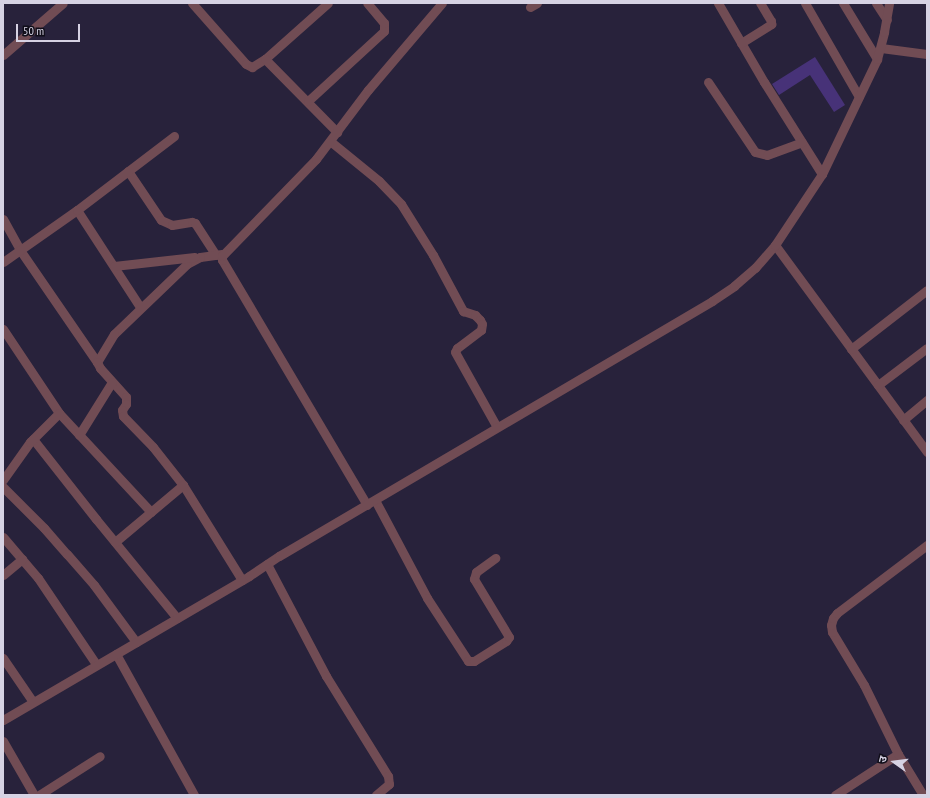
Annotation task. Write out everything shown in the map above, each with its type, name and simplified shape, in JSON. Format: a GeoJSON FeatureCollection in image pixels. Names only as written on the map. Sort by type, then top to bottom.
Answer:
{"type":"FeatureCollection","features":[{"type":"Feature","properties":{"kind":"street"},"geometry":{"type":"LineString","coordinates":[[3,55],[63,3]]}},
{"type":"Feature","properties":{"kind":"street"},"geometry":{"type":"LineString","coordinates":[[192,3],[246,64],[252,67],[256,66],[265,59],[326,4]]}},
{"type":"Feature","properties":{"kind":"street"},"geometry":{"type":"LineString","coordinates":[[308,101],[384,31],[384,23],[367,3]]}},
{"type":"Feature","properties":{"kind":"street"},"geometry":{"type":"LineString","coordinates":[[114,266],[219,254],[291,187],[316,159],[390,62],[442,3]]}},
{"type":"Feature","properties":{"kind":"street"},"geometry":{"type":"LineString","coordinates":[[718,3],[822,174]]}},
{"type":"Feature","properties":{"kind":"street"},"geometry":{"type":"LineString","coordinates":[[741,43],[771,24],[771,21],[760,3]]}},
{"type":"Feature","properties":{"kind":"street"},"geometry":{"type":"LineString","coordinates":[[805,3],[859,97]]}},
{"type":"Feature","properties":{"kind":"street"},"geometry":{"type":"LineString","coordinates":[[843,3],[877,59]]}},
{"type":"Feature","properties":{"kind":"street"},"geometry":{"type":"LineString","coordinates":[[876,3],[886,20]]}},
{"type":"Feature","properties":{"kind":"street"},"geometry":{"type":"LineString","coordinates":[[3,720],[712,301],[734,286],[755,268],[775,245],[822,174],[877,59],[881,48],[889,3]]}},
{"type":"Feature","properties":{"kind":"street"},"geometry":{"type":"LineString","coordinates":[[881,48],[927,54]]}},
{"type":"Feature","properties":{"kind":"street"},"geometry":{"type":"LineString","coordinates":[[265,59],[337,132]]}},
{"type":"Feature","properties":{"kind":"street"},"geometry":{"type":"LineString","coordinates":[[708,82],[755,152],[767,155],[802,142]]}},
{"type":"Feature","properties":{"kind":"street"},"geometry":{"type":"LineString","coordinates":[[3,262],[77,210],[174,136]]}},
{"type":"Feature","properties":{"kind":"street"},"geometry":{"type":"LineString","coordinates":[[330,141],[379,181],[401,204],[433,254],[462,311],[475,315],[480,320],[482,324],[481,330],[457,348],[455,352],[497,427]]}},
{"type":"Feature","properties":{"kind":"street"},"geometry":{"type":"LineString","coordinates":[[128,171],[161,220],[172,225],[192,222],[195,223],[219,254],[367,505]]}},
{"type":"Feature","properties":{"kind":"street"},"geometry":{"type":"LineString","coordinates":[[77,210],[140,307]]}},
{"type":"Feature","properties":{"kind":"street"},"geometry":{"type":"LineString","coordinates":[[3,219],[20,250],[97,362],[127,400],[122,410],[123,416],[153,447],[183,485],[242,580]]}},
{"type":"Feature","properties":{"kind":"street"},"geometry":{"type":"LineString","coordinates":[[775,245],[927,452]]}},
{"type":"Feature","properties":{"kind":"street"},"geometry":{"type":"LineString","coordinates":[[97,362],[114,334],[140,307],[187,264],[200,257]]}},
{"type":"Feature","properties":{"kind":"street"},"geometry":{"type":"LineString","coordinates":[[851,349],[927,290]]}},
{"type":"Feature","properties":{"kind":"street"},"geometry":{"type":"LineString","coordinates":[[3,329],[59,413],[78,436],[151,512]]}},
{"type":"Feature","properties":{"kind":"street"},"geometry":{"type":"LineString","coordinates":[[878,385],[927,348]]}},
{"type":"Feature","properties":{"kind":"street"},"geometry":{"type":"LineString","coordinates":[[78,436],[112,382]]}},
{"type":"Feature","properties":{"kind":"street"},"geometry":{"type":"LineString","coordinates":[[903,420],[927,400]]}},
{"type":"Feature","properties":{"kind":"street"},"geometry":{"type":"LineString","coordinates":[[3,480],[33,439],[59,413]]}},
{"type":"Feature","properties":{"kind":"street"},"geometry":{"type":"LineString","coordinates":[[33,439],[177,618]]}},
{"type":"Feature","properties":{"kind":"street"},"geometry":{"type":"LineString","coordinates":[[115,542],[183,485]]}},
{"type":"Feature","properties":{"kind":"street"},"geometry":{"type":"LineString","coordinates":[[3,487],[44,528],[94,585],[136,642]]}},
{"type":"Feature","properties":{"kind":"street"},"geometry":{"type":"LineString","coordinates":[[375,500],[427,598],[468,662],[474,661],[506,641],[509,637],[474,579],[476,572],[495,558]]}},
{"type":"Feature","properties":{"kind":"street"},"geometry":{"type":"LineString","coordinates":[[3,537],[42,585],[96,664]]}},
{"type":"Feature","properties":{"kind":"street"},"geometry":{"type":"LineString","coordinates":[[923,795],[898,754],[878,709],[836,642],[831,625],[837,613],[927,545]]}},
{"type":"Feature","properties":{"kind":"street"},"geometry":{"type":"LineString","coordinates":[[3,575],[22,559]]}},
{"type":"Feature","properties":{"kind":"street"},"geometry":{"type":"LineString","coordinates":[[267,564],[326,676],[388,776],[389,784],[376,795]]}},
{"type":"Feature","properties":{"kind":"street"},"geometry":{"type":"LineString","coordinates":[[116,654],[194,795]]}},
{"type":"Feature","properties":{"kind":"street"},"geometry":{"type":"LineString","coordinates":[[3,658],[33,702]]}},
{"type":"Feature","properties":{"kind":"street"},"geometry":{"type":"LineString","coordinates":[[3,741],[34,795]]}},
{"type":"Feature","properties":{"kind":"street"},"geometry":{"type":"LineString","coordinates":[[835,795],[898,754]]}},
{"type":"Feature","properties":{"kind":"street"},"geometry":{"type":"LineString","coordinates":[[39,795],[100,756]]}},
{"type":"Feature","properties":{"kind":"building"},"geometry":{"type":"Polygon","coordinates":[[[815,57],[845,105],[834,112],[810,75],[779,95],[772,84],[815,57]]]}}]}
